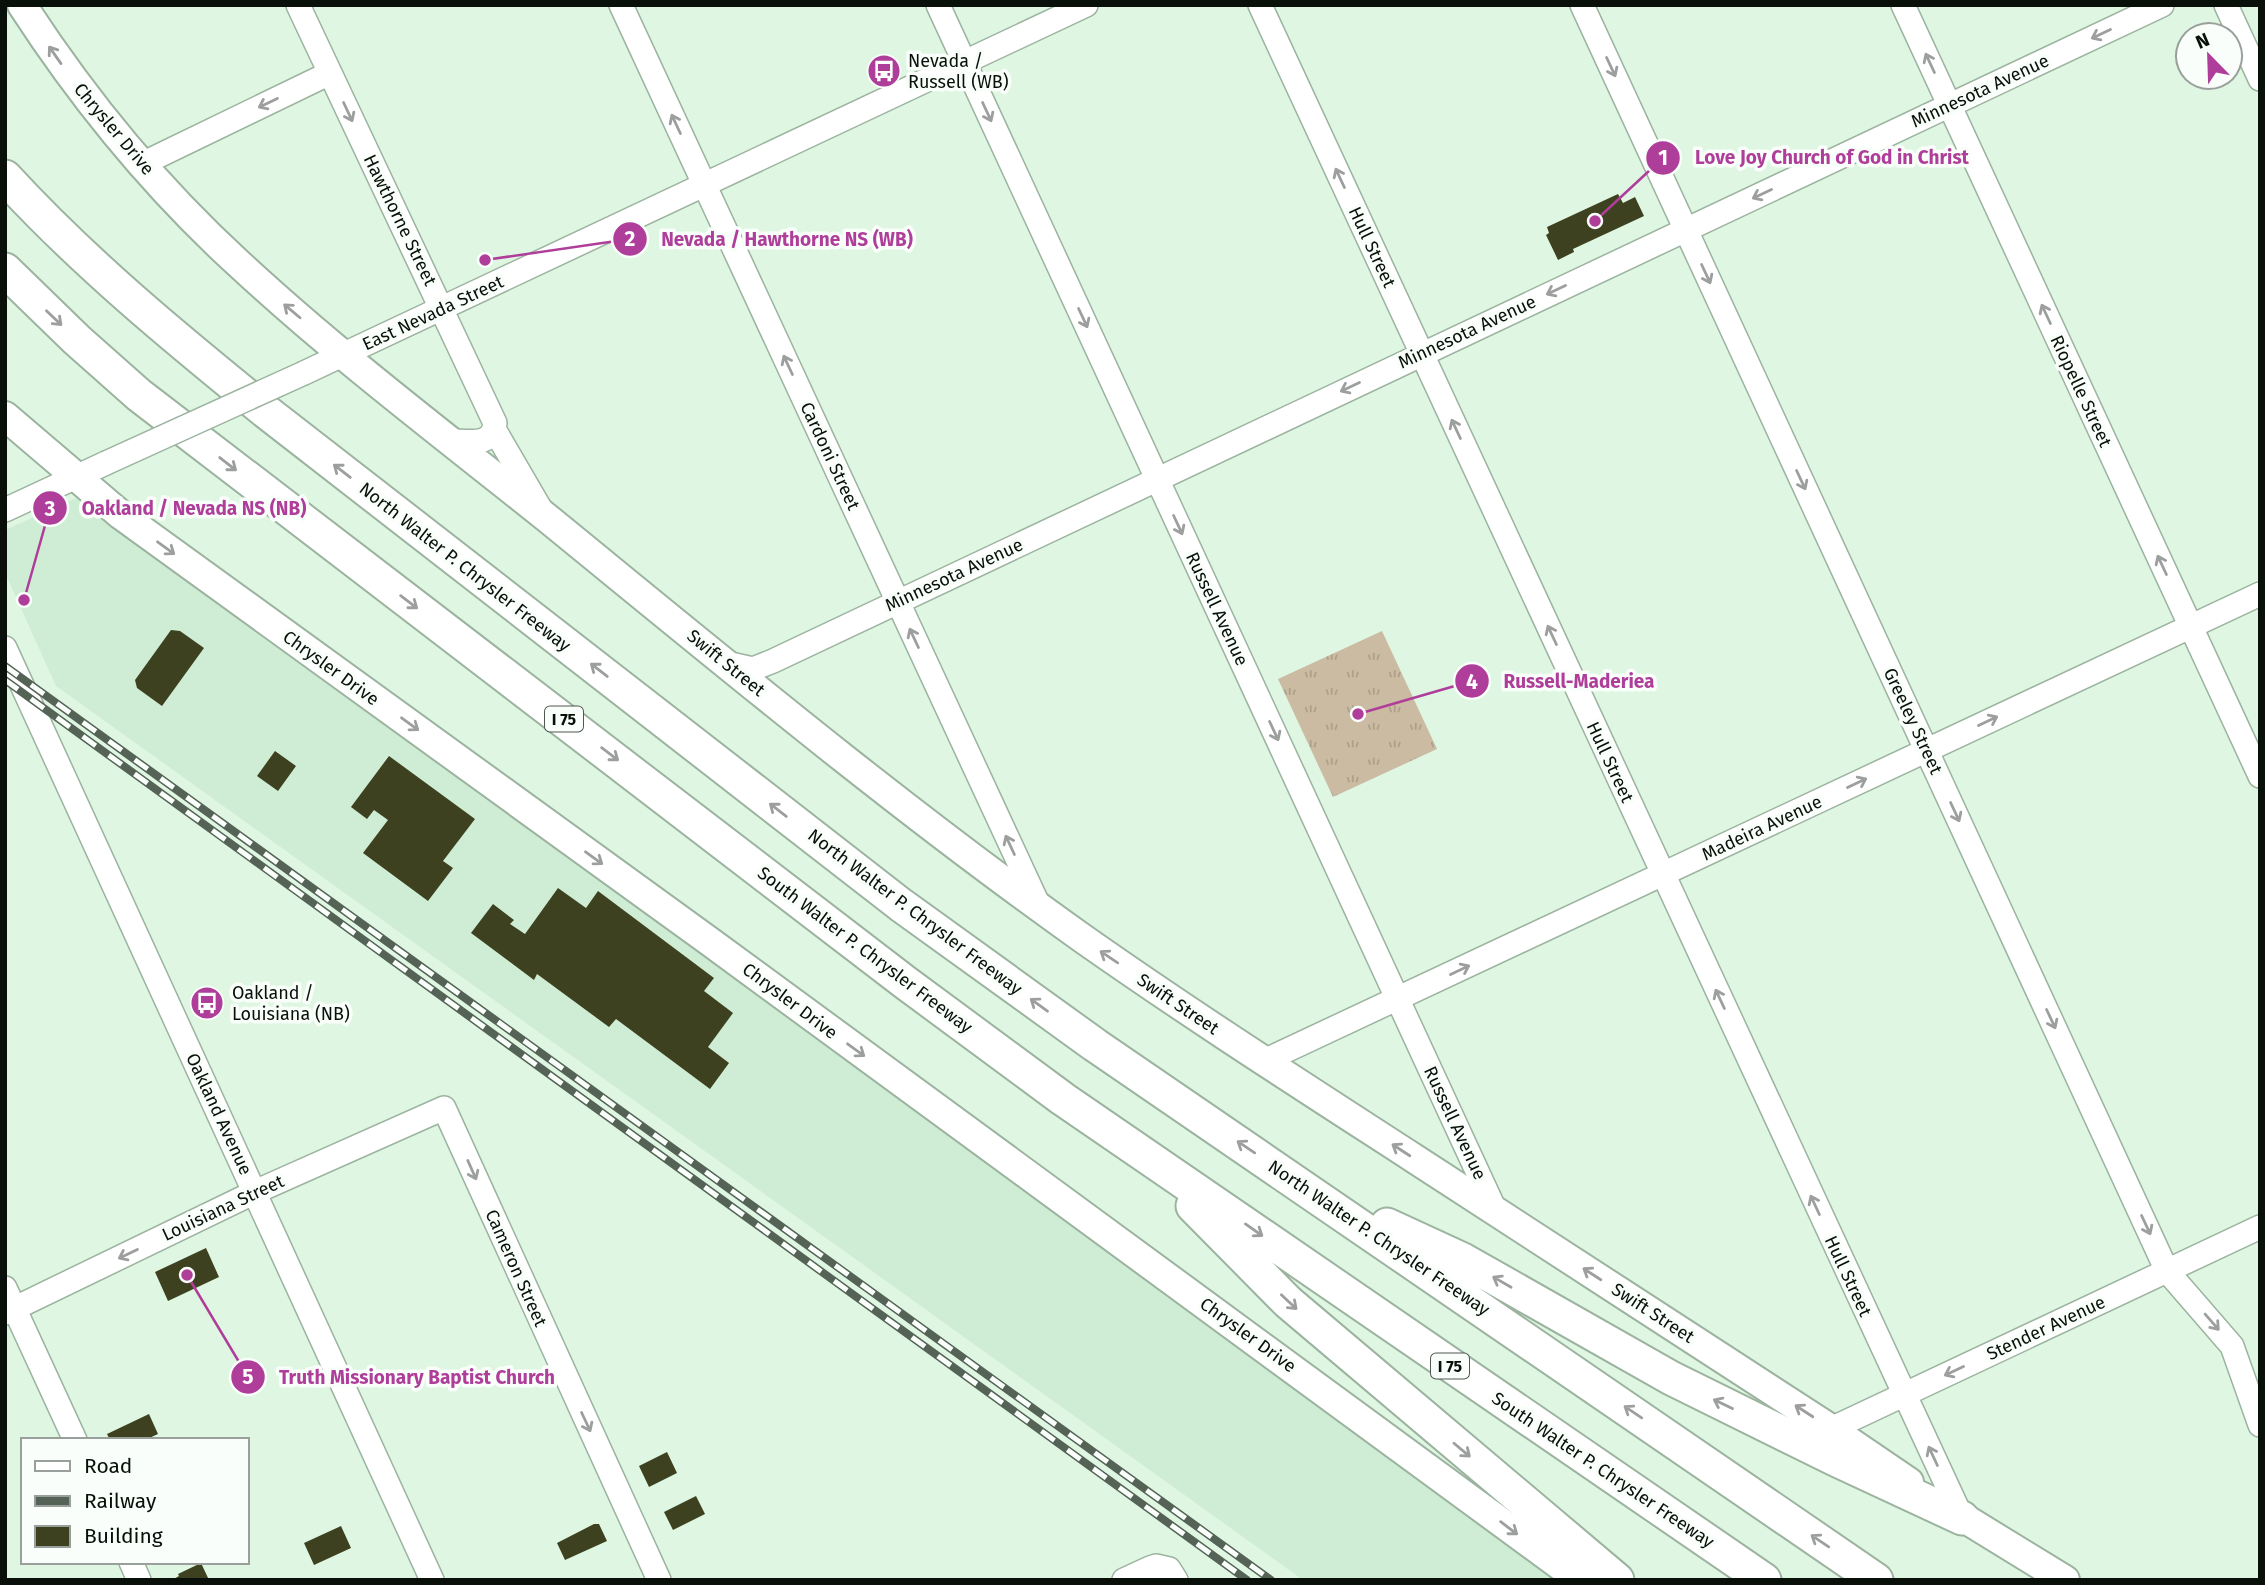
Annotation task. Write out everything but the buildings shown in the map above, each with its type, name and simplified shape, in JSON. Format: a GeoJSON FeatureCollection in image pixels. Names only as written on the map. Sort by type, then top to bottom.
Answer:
{"type":"FeatureCollection","features":[{"type":"Feature","properties":{"kind":"highway","name":"North Walter P. Chrysler Freeway"},"geometry":{"type":"LineString","coordinates":[[5,177],[105,276],[171,334],[297,436],[901,905],[1094,1045],[1876,1580]]}},
{"type":"Feature","properties":{"kind":"highway","name":"South Walter P. Chrysler Freeway"},"geometry":{"type":"LineString","coordinates":[[5,270],[129,386],[236,471],[482,656],[906,983],[1063,1099],[1764,1580]]}},
{"type":"Feature","properties":{"kind":"highway"},"geometry":{"type":"LineString","coordinates":[[1137,1150],[1288,1302],[1617,1580]]}},
{"type":"Feature","properties":{"kind":"highway"},"geometry":{"type":"LineString","coordinates":[[1302,1186],[1463,1260],[1671,1378],[1962,1518]]}},
{"type":"Feature","properties":{"kind":"main road","name":"Chrysler Drive"},"geometry":{"type":"LineString","coordinates":[[22,5],[68,73],[142,164],[234,260],[345,354]]}},
{"type":"Feature","properties":{"kind":"main road","name":"Swift Street"},"geometry":{"type":"LineString","coordinates":[[345,354],[926,824],[1039,906],[1264,1061],[1832,1429],[1962,1518],[2065,1580]]}},
{"type":"Feature","properties":{"kind":"main road","name":"Chrysler Drive"},"geometry":{"type":"LineString","coordinates":[[5,416],[132,523],[709,941],[1580,1580]]}},
{"type":"Feature","properties":{"kind":"street","name":"Hawthorne Street"},"geometry":{"type":"LineString","coordinates":[[298,5],[495,423],[495,434],[546,517]]}},
{"type":"Feature","properties":{"kind":"street","name":"Cardoni Street"},"geometry":{"type":"LineString","coordinates":[[621,5],[1039,906]]}},
{"type":"Feature","properties":{"kind":"street","name":"Russell Avenue"},"geometry":{"type":"LineString","coordinates":[[938,5],[1496,1212]]}},
{"type":"Feature","properties":{"kind":"street","name":"East Nevada Street"},"geometry":{"type":"LineString","coordinates":[[5,510],[442,309],[1086,5]]}},
{"type":"Feature","properties":{"kind":"street","name":"Hull Street"},"geometry":{"type":"LineString","coordinates":[[1260,5],[1962,1518]]}},
{"type":"Feature","properties":{"kind":"street","name":"Greeley Street"},"geometry":{"type":"LineString","coordinates":[[1582,5],[2167,1271],[2232,1346],[2260,1425]]}},
{"type":"Feature","properties":{"kind":"street","name":"Riopelle Street"},"geometry":{"type":"LineString","coordinates":[[1903,5],[2260,776]]}},
{"type":"Feature","properties":{"kind":"street","name":"Minnesota Avenue"},"geometry":{"type":"LineString","coordinates":[[724,662],[753,669],[773,661],[2162,5]]}},
{"type":"Feature","properties":{"kind":"street"},"geometry":{"type":"LineString","coordinates":[[2226,5],[2260,79]]}},
{"type":"Feature","properties":{"kind":"street"},"geometry":{"type":"LineString","coordinates":[[142,164],[330,73]]}},
{"type":"Feature","properties":{"kind":"street"},"geometry":{"type":"LineString","coordinates":[[450,441],[487,439],[494,429]]}},
{"type":"Feature","properties":{"kind":"street","name":"Madeira Avenue"},"geometry":{"type":"LineString","coordinates":[[1264,1061],[2260,594]]}},
{"type":"Feature","properties":{"kind":"street","name":"Oakland Avenue"},"geometry":{"type":"LineString","coordinates":[[5,648],[432,1580]]}},
{"type":"Feature","properties":{"kind":"street","name":"Minnesota Avenue"},"geometry":{"type":"LineString","coordinates":[[751,683],[773,661]]}},
{"type":"Feature","properties":{"kind":"street","name":"Louisiana Street"},"geometry":{"type":"LineString","coordinates":[[8,1303],[444,1108]]}},
{"type":"Feature","properties":{"kind":"street","name":"Cameron Street"},"geometry":{"type":"LineString","coordinates":[[444,1108],[659,1580]]}},
{"type":"Feature","properties":{"kind":"street","name":"Stender Avenue"},"geometry":{"type":"LineString","coordinates":[[1832,1429],[2260,1227]]}},
{"type":"Feature","properties":{"kind":"street"},"geometry":{"type":"LineString","coordinates":[[8,1303],[74,1438]]}},
{"type":"Feature","properties":{"kind":"street"},"geometry":{"type":"LineString","coordinates":[[132,1564],[139,1580]]}},
{"type":"Feature","properties":{"kind":"street"},"geometry":{"type":"LineString","coordinates":[[1124,1580],[1156,1566],[1172,1574]]}},
{"type":"Feature","properties":{"kind":"shaded area"},"geometry":{"type":"Polygon","coordinates":[[[76,498],[1568,1580],[1303,1580],[56,686],[5,573],[5,530],[76,498]]]}},
{"type":"Feature","properties":{"kind":"green space"},"geometry":{"type":"Polygon","coordinates":[[[1382,631],[1437,749],[1333,797],[1278,679],[1382,631]]]}},
{"type":"Feature","properties":{"kind":"railway"},"geometry":{"type":"LineString","coordinates":[[5,666],[1271,1580]]}},
{"type":"Feature","properties":{"kind":"railway"},"geometry":{"type":"LineString","coordinates":[[5,680],[1247,1580]]}},
{"type":"Feature","properties":{"kind":"place","name":"Nevada / Russell (WB)"},"geometry":{"type":"Point","coordinates":[884,71]}},
{"type":"Feature","properties":{"kind":"place","name":"Love Joy Church of God in Christ"},"geometry":{"type":"Point","coordinates":[1595,221]}},
{"type":"Feature","properties":{"kind":"place","name":"Nevada / Hawthorne NS (WB)"},"geometry":{"type":"Point","coordinates":[485,260]}},
{"type":"Feature","properties":{"kind":"place","name":"Oakland / Nevada NS (NB)"},"geometry":{"type":"Point","coordinates":[24,600]}},
{"type":"Feature","properties":{"kind":"place","name":"Russell-Maderiea"},"geometry":{"type":"Point","coordinates":[1358,714]}},
{"type":"Feature","properties":{"kind":"place","name":"Oakland / Louisiana (NB)"},"geometry":{"type":"Point","coordinates":[207,1003]}},
{"type":"Feature","properties":{"kind":"place","name":"Truth Missionary Baptist Church"},"geometry":{"type":"Point","coordinates":[187,1275]}}]}
